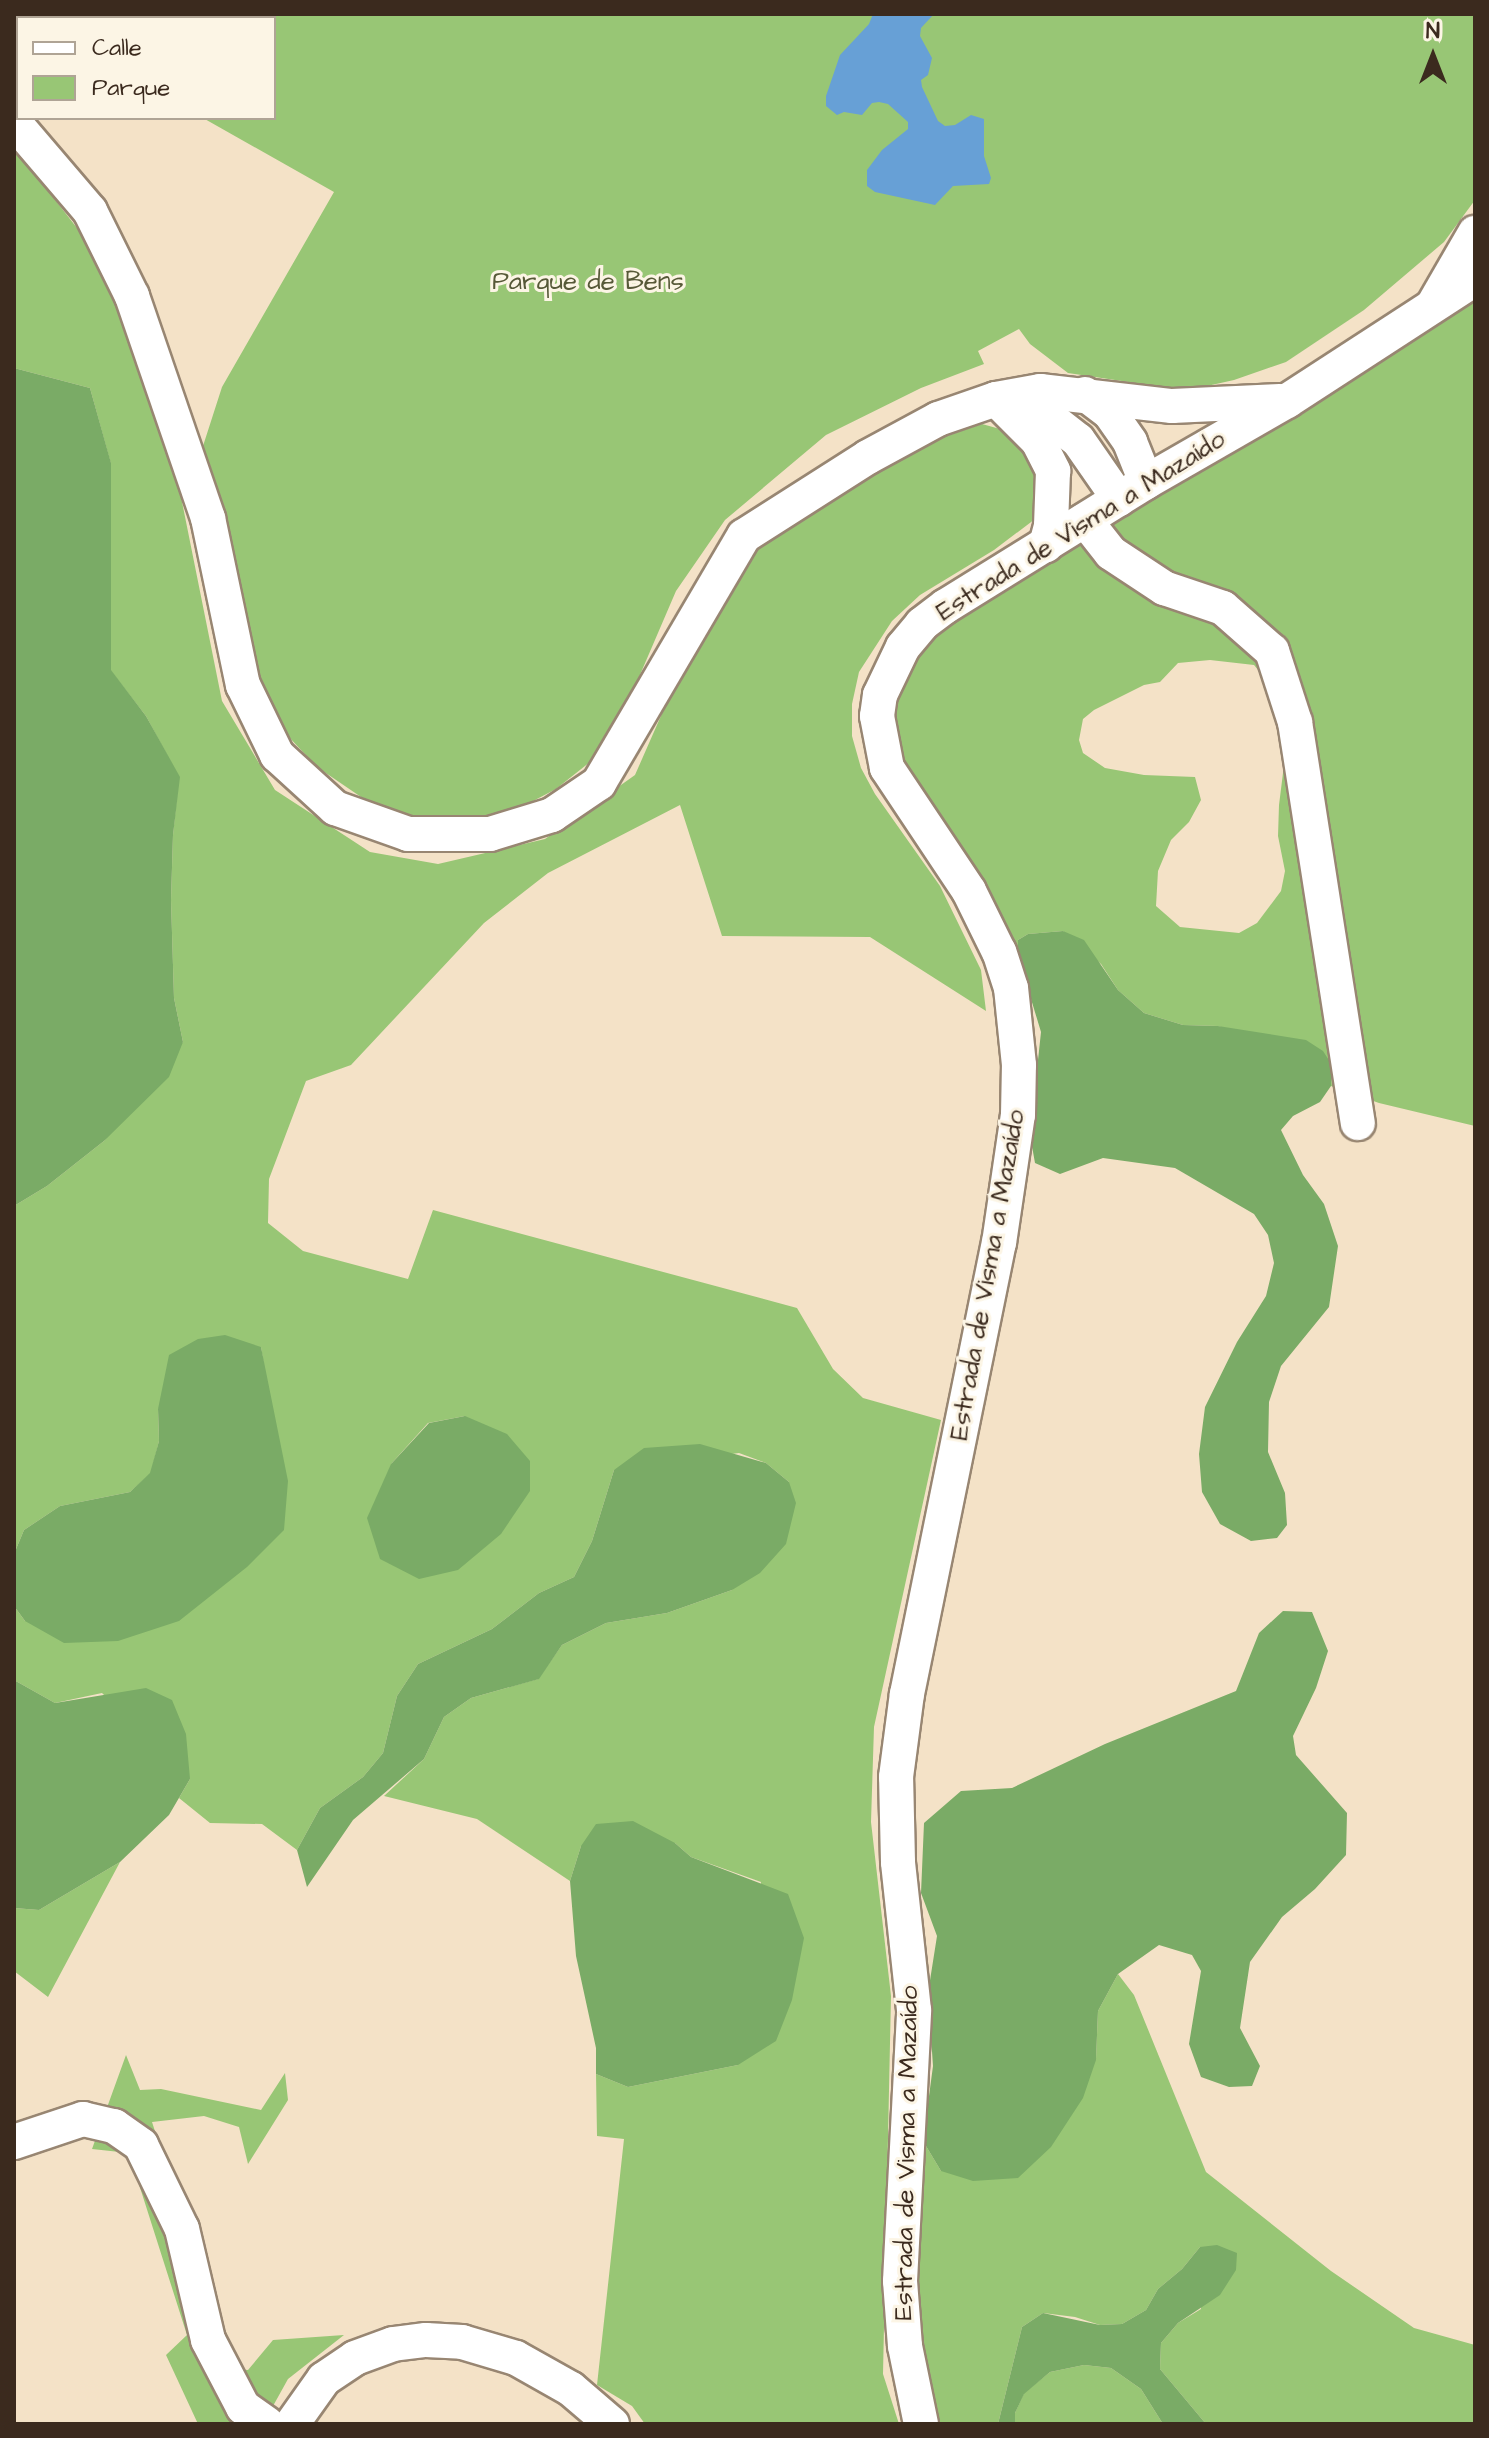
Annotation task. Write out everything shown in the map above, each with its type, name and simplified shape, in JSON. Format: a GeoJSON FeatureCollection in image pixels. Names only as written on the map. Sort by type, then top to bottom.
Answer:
{"type":"FeatureCollection","features":[{"type":"Feature","properties":{"kind":"street"},"geometry":{"type":"LineString","coordinates":[[14,122],[90,211],[132,296],[208,518],[243,685],[277,755],[335,808],[408,834],[490,834],[552,815],[599,783],[744,536],[882,449],[938,419],[996,399],[1040,391],[1172,406],[1287,401]]}},
{"type":"Feature","properties":{"kind":"street"},"geometry":{"type":"LineString","coordinates":[[1434,303],[1475,233]]}},
{"type":"Feature","properties":{"kind":"street","name":"Estrada de Visma a Mazaído"},"geometry":{"type":"LineString","coordinates":[[921,2424],[905,2346],[900,2281],[914,2010],[898,1862],[896,1777],[907,1694],[999,1243],[1018,1115],[1019,1065],[1011,988],[999,952],[969,891],[887,768],[877,716],[889,672],[922,624],[1085,520],[1287,401],[1475,279]]}},
{"type":"Feature","properties":{"kind":"street"},"geometry":{"type":"LineString","coordinates":[[1085,394],[1110,413],[1130,442],[1133,491]]}},
{"type":"Feature","properties":{"kind":"street"},"geometry":{"type":"LineString","coordinates":[[996,399],[1047,416],[1133,491]]}},
{"type":"Feature","properties":{"kind":"street"},"geometry":{"type":"LineString","coordinates":[[996,399],[1038,441],[1053,471],[1051,526],[1046,545]]}},
{"type":"Feature","properties":{"kind":"street"},"geometry":{"type":"LineString","coordinates":[[1085,520],[1111,553],[1164,588],[1223,608],[1272,651],[1295,722],[1358,1123]]}},
{"type":"Feature","properties":{"kind":"street"},"geometry":{"type":"LineString","coordinates":[[14,2142],[83,2119],[114,2126],[141,2145],[182,2229],[208,2340],[243,2407],[267,2424]]}},
{"type":"Feature","properties":{"kind":"street"},"geometry":{"type":"LineString","coordinates":[[292,2424],[324,2379],[355,2358],[393,2344],[426,2340],[462,2342],[516,2358],[571,2389],[612,2424]]}},
{"type":"Feature","properties":{"kind":"green space","name":"Parque de Bens"},"geometry":{"type":"Polygon","coordinates":[[[14,14],[1475,14],[1475,200],[1444,242],[1364,310],[1286,362],[1234,380],[1189,390],[1068,373],[1030,344],[1019,329],[978,351],[984,364],[921,388],[826,435],[725,520],[676,591],[624,712],[595,758],[556,789],[514,811],[464,819],[413,817],[364,799],[317,767],[287,735],[266,697],[250,655],[203,446],[222,387],[334,192],[207,120],[276,120],[276,16],[16,16],[16,82],[14,14]]]}},
{"type":"Feature","properties":{"kind":"green space"},"geometry":{"type":"Polygon","coordinates":[[[14,147],[98,255],[171,447],[222,701],[275,790],[370,852],[438,864],[545,839],[635,775],[671,693],[758,545],[810,507],[929,442],[982,424],[1018,434],[1037,474],[1039,516],[994,550],[920,595],[892,621],[859,672],[852,704],[852,736],[861,768],[875,794],[940,886],[981,970],[986,1011],[870,937],[722,936],[680,805],[548,873],[484,923],[351,1065],[306,1081],[269,1179],[268,1223],[303,1251],[408,1279],[433,1210],[797,1308],[833,1369],[863,1398],[941,1420],[874,1727],[871,1822],[891,1996],[883,2374],[899,2424],[645,2424],[632,2406],[597,2385],[624,2139],[597,2136],[596,2074],[628,2087],[738,2065],[761,1882],[691,1857],[675,1843],[581,1846],[570,1881],[477,1819],[384,1796],[424,1759],[444,1717],[471,1698],[538,1679],[562,1645],[606,1623],[667,1613],[732,1590],[789,1482],[766,1463],[739,1453],[614,1470],[592,1541],[574,1577],[539,1593],[492,1629],[418,1664],[397,1696],[383,1753],[363,1777],[320,1808],[297,1850],[262,1824],[210,1823],[179,1798],[190,1779],[102,1693],[55,1703],[14,1680],[14,1606],[25,1621],[268,1390],[261,1347],[158,1409],[159,1441],[151,1473],[130,1492],[60,1506],[24,1530],[14,1554],[14,1206],[47,1186],[104,1141],[183,1042],[174,998],[171,900],[179,777],[146,716],[111,671],[111,464],[90,388],[14,368],[14,147]],[[465,1416],[428,1423],[391,1464],[465,1416]]]}},
{"type":"Feature","properties":{"kind":"green space"},"geometry":{"type":"Polygon","coordinates":[[[1475,298],[1475,1126],[1379,1103],[1331,1086],[1332,1065],[1218,1026],[1183,1025],[1144,1013],[1118,990],[1101,964],[1063,931],[1028,934],[1018,940],[1018,956],[1001,916],[972,866],[908,774],[898,742],[896,717],[900,689],[909,665],[930,638],[1035,569],[1475,298]],[[1210,660],[1178,663],[1160,682],[1144,685],[1094,710],[1083,719],[1079,740],[1083,753],[1105,768],[1144,775],[1195,777],[1201,800],[1189,822],[1171,840],[1158,871],[1156,906],[1180,927],[1239,933],[1257,923],[1281,891],[1285,871],[1278,836],[1279,805],[1287,741],[1276,692],[1254,665],[1210,660]]]}},
{"type":"Feature","properties":{"kind":"green space"},"geometry":{"type":"Polygon","coordinates":[[[14,368],[90,388],[111,463],[111,670],[146,716],[180,777],[173,835],[171,900],[174,998],[183,1042],[169,1077],[104,1141],[47,1186],[14,1206],[14,368]]]}},
{"type":"Feature","properties":{"kind":"green space"},"geometry":{"type":"Polygon","coordinates":[[[1063,931],[1084,940],[1118,990],[1144,1013],[1183,1025],[1218,1026],[1306,1040],[1323,1051],[1332,1065],[1331,1086],[1320,1102],[1293,1116],[1281,1130],[1303,1175],[1324,1204],[1338,1246],[1329,1307],[1281,1366],[1269,1402],[1268,1452],[1285,1493],[1287,1525],[1277,1538],[1251,1541],[1220,1524],[1202,1492],[1199,1454],[1205,1407],[1237,1342],[1266,1296],[1274,1263],[1268,1235],[1254,1214],[1175,1168],[1103,1158],[1060,1174],[1035,1163],[1030,1135],[1041,1032],[1018,956],[1018,940],[1028,934],[1063,931]]]}},
{"type":"Feature","properties":{"kind":"green space"},"geometry":{"type":"Polygon","coordinates":[[[225,1335],[261,1347],[288,1481],[284,1530],[247,1567],[179,1621],[118,1641],[64,1643],[25,1621],[14,1606],[14,1554],[24,1530],[60,1506],[130,1492],[150,1473],[159,1441],[158,1409],[169,1355],[198,1339],[225,1335]]]}},
{"type":"Feature","properties":{"kind":"green space"},"geometry":{"type":"Polygon","coordinates":[[[465,1416],[507,1434],[530,1461],[530,1491],[501,1534],[458,1570],[419,1579],[380,1559],[367,1518],[391,1464],[429,1423],[465,1416]]]}},
{"type":"Feature","properties":{"kind":"green space"},"geometry":{"type":"Polygon","coordinates":[[[700,1444],[766,1463],[789,1482],[796,1503],[786,1544],[760,1573],[732,1590],[667,1613],[606,1623],[562,1645],[539,1679],[471,1698],[444,1717],[424,1759],[353,1820],[307,1887],[297,1850],[320,1808],[363,1777],[383,1753],[397,1696],[418,1664],[492,1629],[539,1593],[574,1577],[592,1541],[614,1470],[644,1448],[700,1444]]]}},
{"type":"Feature","properties":{"kind":"green space"},"geometry":{"type":"Polygon","coordinates":[[[1283,1611],[1312,1612],[1328,1651],[1316,1688],[1293,1736],[1296,1755],[1347,1813],[1346,1855],[1315,1889],[1282,1917],[1250,1962],[1240,2028],[1260,2066],[1252,2086],[1229,2087],[1201,2077],[1189,2044],[1201,1971],[1192,1955],[1159,1945],[1118,1974],[1098,2011],[1096,2060],[1083,2098],[1051,2147],[1018,2178],[973,2181],[941,2171],[923,2141],[933,2066],[928,1993],[937,1936],[921,1893],[924,1823],[961,1791],[1012,1788],[1105,1744],[1236,1691],[1259,1633],[1283,1611]]]}},
{"type":"Feature","properties":{"kind":"green space"},"geometry":{"type":"Polygon","coordinates":[[[14,1680],[55,1703],[146,1688],[172,1700],[186,1734],[190,1779],[169,1815],[120,1862],[39,1910],[14,1908],[14,1680]]]}},
{"type":"Feature","properties":{"kind":"green space"},"geometry":{"type":"Polygon","coordinates":[[[633,1821],[675,1843],[691,1857],[788,1894],[804,1938],[792,2000],[776,2041],[738,2065],[628,2087],[596,2074],[596,2048],[576,1956],[570,1881],[581,1846],[596,1824],[633,1821]]]}},
{"type":"Feature","properties":{"kind":"green space"},"geometry":{"type":"Polygon","coordinates":[[[120,1862],[48,1997],[14,1971],[14,1908],[39,1910],[120,1862]]]}},
{"type":"Feature","properties":{"kind":"green space"},"geometry":{"type":"Polygon","coordinates":[[[1118,1974],[1134,1995],[1206,2172],[1331,2271],[1414,2328],[1475,2345],[1475,2424],[1206,2424],[1160,2369],[1161,2343],[1178,2323],[1201,2309],[1200,2247],[1182,2269],[1158,2289],[1146,2310],[1122,2324],[1100,2325],[1075,2317],[1043,2313],[1022,2327],[998,2424],[940,2424],[928,2384],[915,2290],[923,2141],[941,2171],[1096,2059],[1098,2011],[1118,1974]]]}},
{"type":"Feature","properties":{"kind":"green space"},"geometry":{"type":"Polygon","coordinates":[[[126,2055],[140,2090],[161,2089],[261,2110],[285,2073],[288,2100],[248,2164],[239,2127],[204,2116],[152,2122],[232,2369],[248,2370],[273,2340],[344,2335],[288,2379],[263,2424],[198,2424],[166,2355],[187,2335],[129,2153],[92,2149],[126,2055]]]}},
{"type":"Feature","properties":{"kind":"green space"},"geometry":{"type":"Polygon","coordinates":[[[1217,2245],[1237,2253],[1236,2270],[1220,2295],[1178,2323],[1161,2343],[1160,2369],[1206,2424],[1163,2424],[1141,2389],[1111,2368],[1084,2365],[1050,2372],[1024,2394],[1015,2413],[1015,2424],[998,2424],[1022,2327],[1043,2313],[1100,2325],[1122,2324],[1146,2310],[1158,2289],[1182,2269],[1200,2247],[1217,2245]]]}},
{"type":"Feature","properties":{"kind":"green space"},"geometry":{"type":"Polygon","coordinates":[[[1084,2365],[1111,2368],[1141,2389],[1163,2424],[1015,2424],[1015,2413],[1024,2393],[1050,2372],[1084,2365]]]}},
{"type":"Feature","properties":{"kind":"water"},"geometry":{"type":"Polygon","coordinates":[[[873,14],[934,14],[921,28],[920,36],[932,58],[928,75],[921,80],[922,87],[938,121],[945,126],[955,125],[971,115],[984,119],[984,156],[991,178],[989,184],[953,186],[935,205],[875,192],[867,186],[867,170],[882,150],[908,129],[908,122],[888,104],[879,102],[872,103],[862,115],[844,112],[837,115],[826,106],[826,96],[840,55],[869,24],[873,14]]]}}]}
